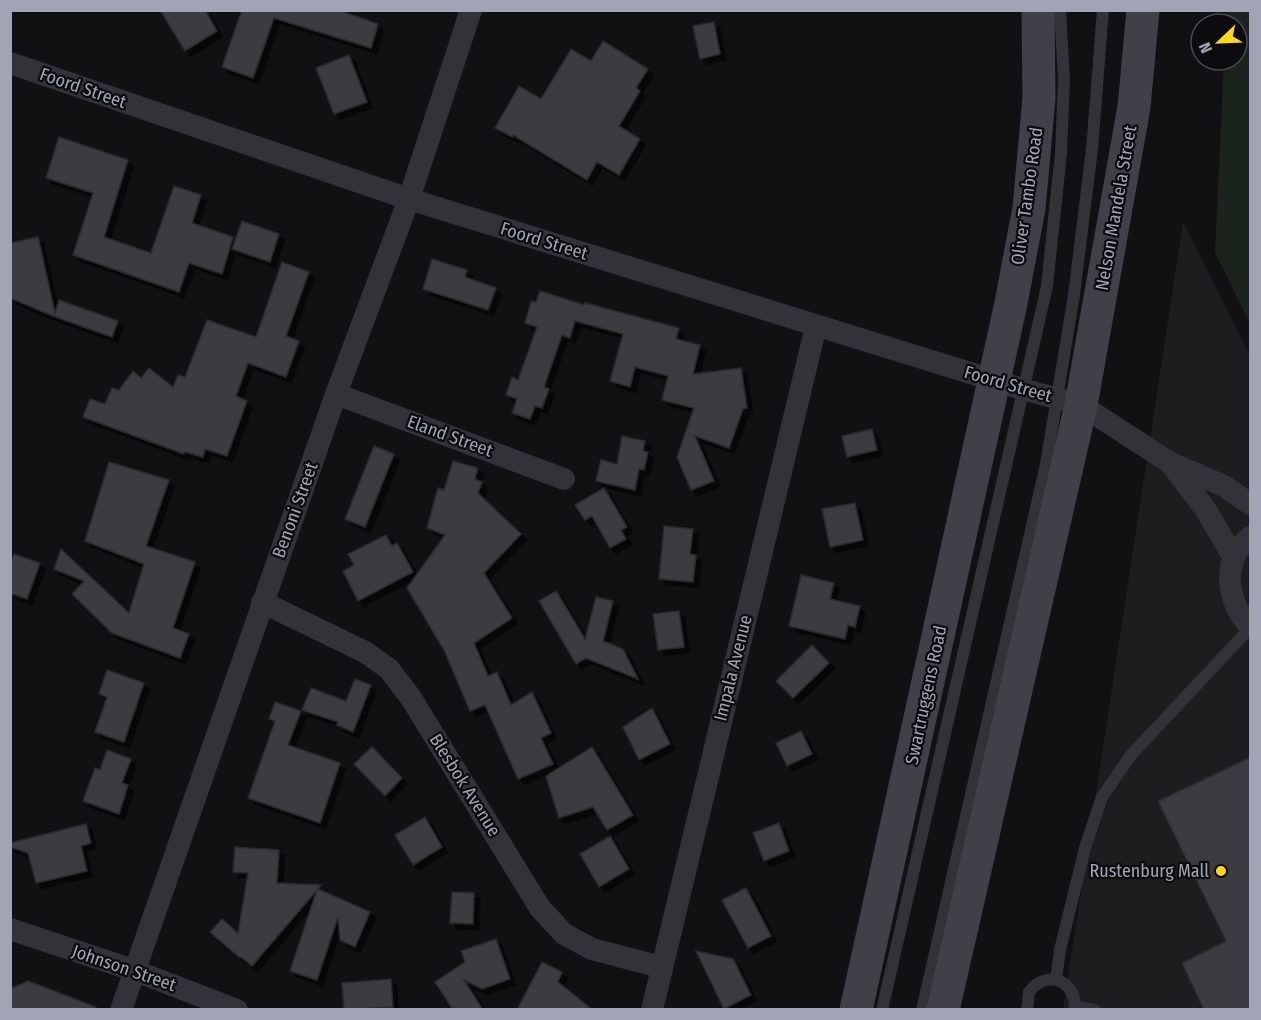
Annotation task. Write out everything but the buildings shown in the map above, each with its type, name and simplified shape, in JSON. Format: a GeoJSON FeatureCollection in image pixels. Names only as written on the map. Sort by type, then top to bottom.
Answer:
{"type":"FeatureCollection","features":[{"type":"Feature","properties":{"kind":"main road","name":"Oliver Tambo Road"},"geometry":{"type":"LineString","coordinates":[[1008,384],[1029,208],[1039,98],[1038,10]]}},
{"type":"Feature","properties":{"kind":"main road","name":"Nelson Mandela Street"},"geometry":{"type":"LineString","coordinates":[[1069,401],[1134,107],[1143,10]]}},
{"type":"Feature","properties":{"kind":"main road","name":"Swartruggens Road"},"geometry":{"type":"LineString","coordinates":[[856,1010],[903,801],[1008,384]]}},
{"type":"Feature","properties":{"kind":"main road"},"geometry":{"type":"LineString","coordinates":[[943,1010],[1069,401]]}},
{"type":"Feature","properties":{"kind":"street","name":"Benoni Street"},"geometry":{"type":"LineString","coordinates":[[121,1010],[262,602],[409,199],[471,10]]}},
{"type":"Feature","properties":{"kind":"street","name":"Foord Street"},"geometry":{"type":"LineString","coordinates":[[10,63],[409,199],[816,326],[1069,401],[1169,462]]}},
{"type":"Feature","properties":{"kind":"street","name":"Impala Avenue"},"geometry":{"type":"LineString","coordinates":[[652,1010],[816,326]]}},
{"type":"Feature","properties":{"kind":"street","name":"Eland Street"},"geometry":{"type":"LineString","coordinates":[[336,394],[564,479]]}},
{"type":"Feature","properties":{"kind":"street"},"geometry":{"type":"LineString","coordinates":[[1169,462],[1224,486],[1251,504]]}},
{"type":"Feature","properties":{"kind":"street"},"geometry":{"type":"LineString","coordinates":[[1169,462],[1206,510],[1234,558]]}},
{"type":"Feature","properties":{"kind":"street"},"geometry":{"type":"LineString","coordinates":[[1251,537],[1234,558],[1230,577],[1231,596],[1239,613],[1251,627]]}},
{"type":"Feature","properties":{"kind":"street","name":"Blesbok Avenue"},"geometry":{"type":"LineString","coordinates":[[262,602],[365,652],[389,669],[411,698],[540,908],[564,934],[592,949],[661,967]]}},
{"type":"Feature","properties":{"kind":"street","name":"Johnson Street"},"geometry":{"type":"LineString","coordinates":[[10,929],[134,970],[237,1010]]}},
{"type":"Feature","properties":{"kind":"lane"},"geometry":{"type":"LineString","coordinates":[[882,1010],[1008,384],[1047,286],[1055,222],[1064,80],[1060,10]]}},
{"type":"Feature","properties":{"kind":"lane"},"geometry":{"type":"LineString","coordinates":[[922,1010],[1046,464],[1069,401],[1074,295],[1092,149],[1103,10]]}},
{"type":"Feature","properties":{"kind":"lane"},"geometry":{"type":"LineString","coordinates":[[1056,979],[1060,950],[1082,859],[1102,797],[1131,755],[1251,627]]}},
{"type":"Feature","properties":{"kind":"lane"},"geometry":{"type":"LineString","coordinates":[[1027,1010],[1026,999],[1034,985],[1041,981],[1056,979],[1070,987],[1074,994],[1075,1008],[1095,1010]]}},
{"type":"Feature","properties":{"kind":"shaded area"},"geometry":{"type":"Polygon","coordinates":[[[1250,11],[1250,324],[1215,252],[1223,72],[1249,72],[1249,12],[1226,12],[1250,11]]]}},
{"type":"Feature","properties":{"kind":"shaded area"},"geometry":{"type":"Polygon","coordinates":[[[1183,222],[1250,356],[1250,1009],[1063,1010],[1183,222]]]}},
{"type":"Feature","properties":{"kind":"place","name":"Rustenburg Mall"},"geometry":{"type":"Point","coordinates":[1221,871]}}]}
